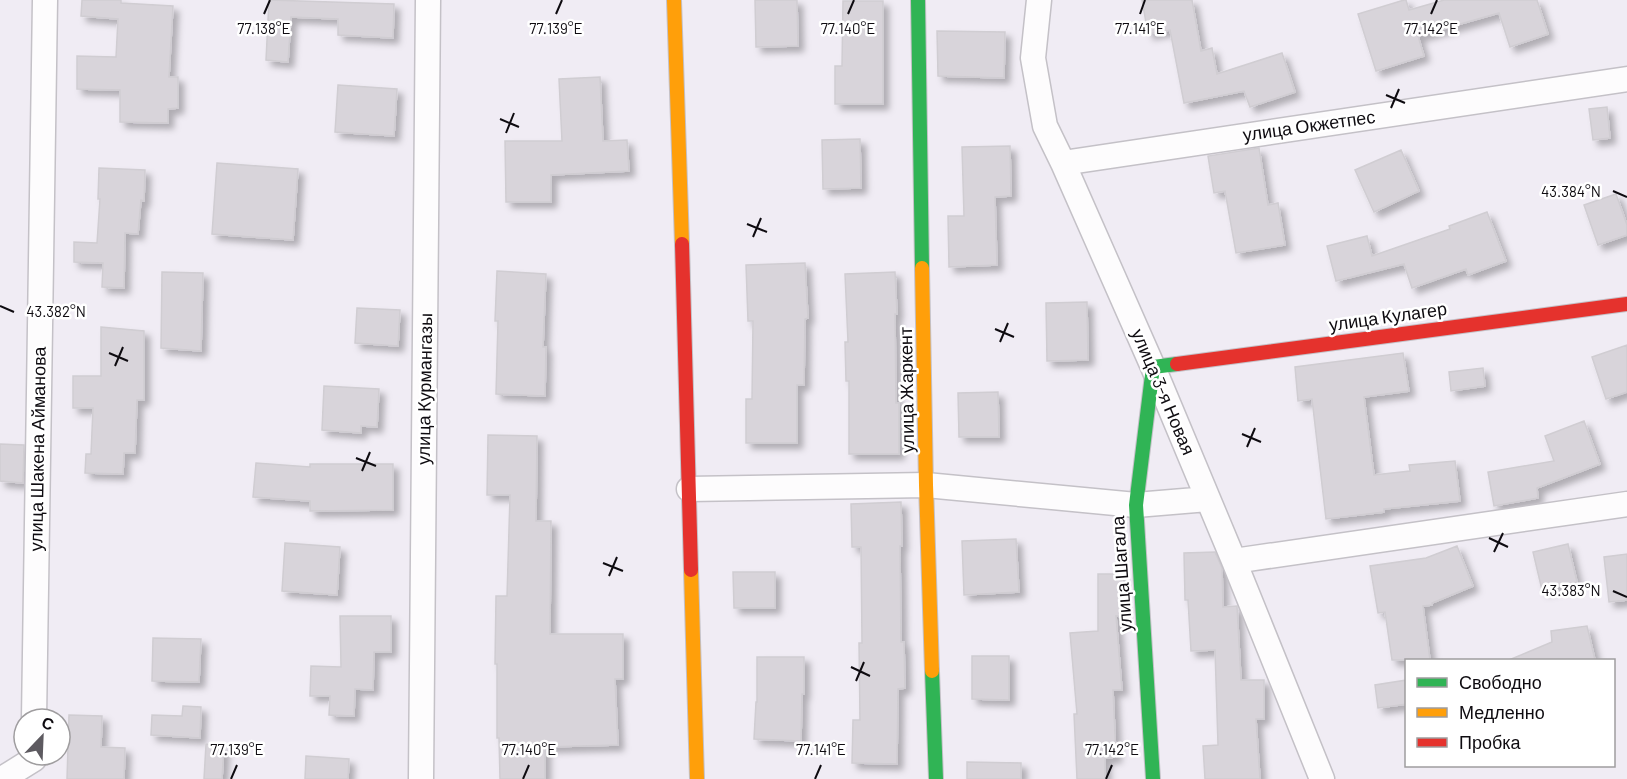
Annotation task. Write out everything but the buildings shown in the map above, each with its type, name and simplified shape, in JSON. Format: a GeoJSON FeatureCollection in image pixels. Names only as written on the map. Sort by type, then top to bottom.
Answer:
{"type":"FeatureCollection","features":[{"type":"Feature","properties":{"kind":"street","name":"улица Шакена Айманова"},"geometry":{"type":"LineString","coordinates":[[34,707],[45,0]]}},
{"type":"Feature","properties":{"kind":"street","name":"улица Курмангазы"},"geometry":{"type":"LineString","coordinates":[[421,779],[428,0]]}},
{"type":"Feature","properties":{"kind":"street"},"geometry":{"type":"LineString","coordinates":[[674,0],[697,779]]}},
{"type":"Feature","properties":{"kind":"street","name":"улица Жаркент"},"geometry":{"type":"LineString","coordinates":[[918,0],[926,485],[936,779]]}},
{"type":"Feature","properties":{"kind":"street","name":"улица 3-я Новая"},"geometry":{"type":"LineString","coordinates":[[1039,0],[1033,58],[1045,126],[1153,367],[1322,779]]}},
{"type":"Feature","properties":{"kind":"street","name":"улица Окжетпес"},"geometry":{"type":"LineString","coordinates":[[1063,163],[1627,79]]}},
{"type":"Feature","properties":{"kind":"street","name":"улица Кулагер"},"geometry":{"type":"LineString","coordinates":[[1153,367],[1627,303]]}},
{"type":"Feature","properties":{"kind":"street","name":"улица Шагала"},"geometry":{"type":"LineString","coordinates":[[1153,367],[1136,505],[1153,779]]}},
{"type":"Feature","properties":{"kind":"street"},"geometry":{"type":"LineString","coordinates":[[689,489],[926,485],[1136,505],[1208,499]]}},
{"type":"Feature","properties":{"kind":"street"},"geometry":{"type":"LineString","coordinates":[[1234,561],[1627,504]]}},
{"type":"Feature","properties":{"kind":"street"},"geometry":{"type":"LineString","coordinates":[[2,779],[27,767]]}},
{"type":"Feature","properties":{"kind":"traffic: fast"},"geometry":{"type":"LineString","coordinates":[[918,0],[922,268]]}},
{"type":"Feature","properties":{"kind":"traffic: fast"},"geometry":{"type":"LineString","coordinates":[[1153,779],[1136,505],[1153,367],[1177,364]]}},
{"type":"Feature","properties":{"kind":"traffic: fast"},"geometry":{"type":"LineString","coordinates":[[932,671],[936,779]]}},
{"type":"Feature","properties":{"kind":"traffic: slow"},"geometry":{"type":"LineString","coordinates":[[674,0],[682,244]]}},
{"type":"Feature","properties":{"kind":"traffic: slow"},"geometry":{"type":"LineString","coordinates":[[922,268],[932,671]]}},
{"type":"Feature","properties":{"kind":"traffic: slow"},"geometry":{"type":"LineString","coordinates":[[691,570],[697,779]]}},
{"type":"Feature","properties":{"kind":"traffic: jam"},"geometry":{"type":"LineString","coordinates":[[682,244],[691,570]]}},
{"type":"Feature","properties":{"kind":"traffic: jam"},"geometry":{"type":"LineString","coordinates":[[1177,364],[1627,304]]}}]}
